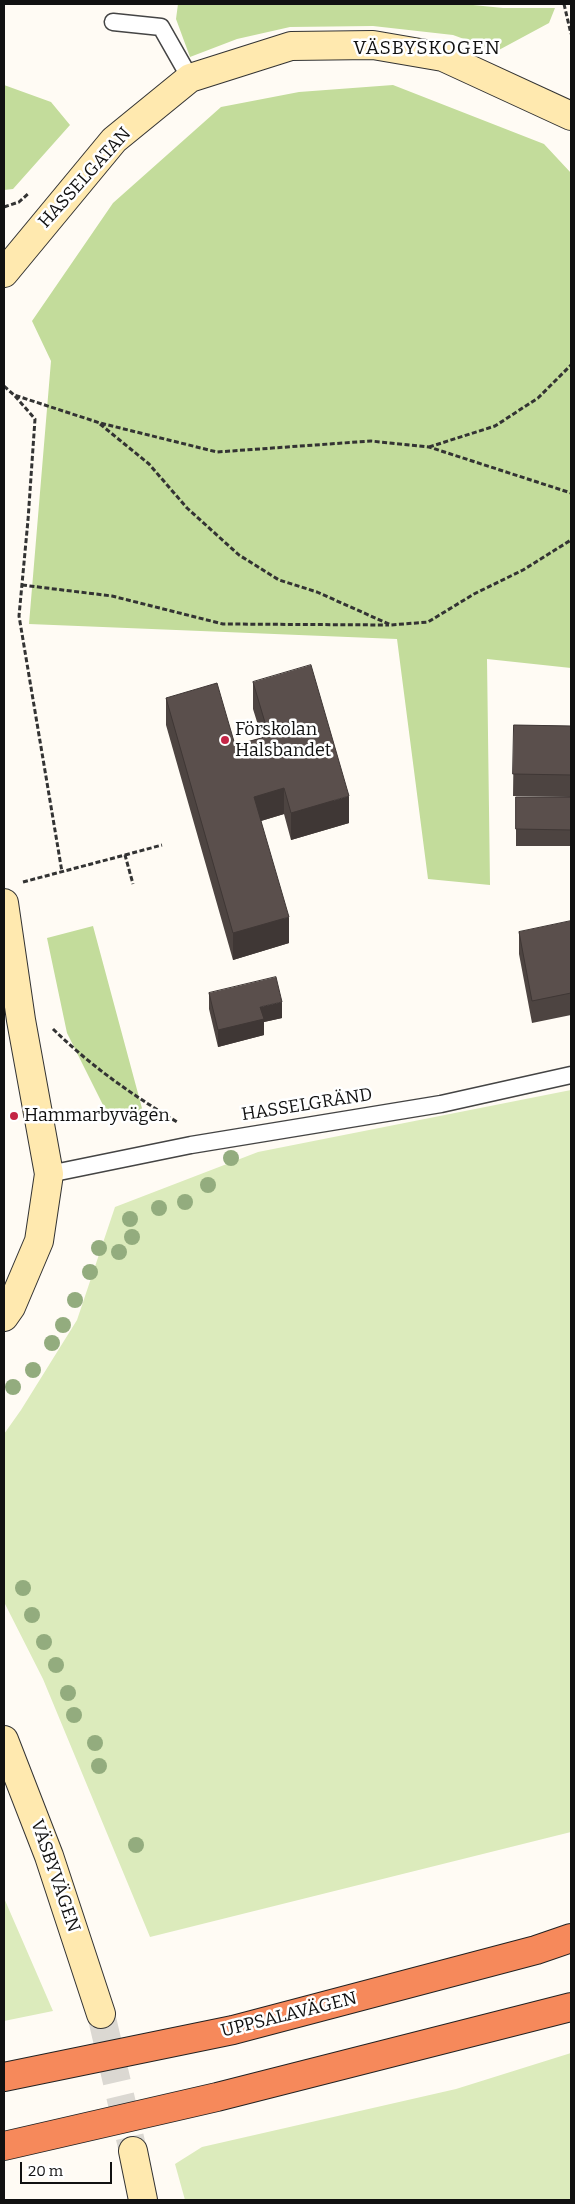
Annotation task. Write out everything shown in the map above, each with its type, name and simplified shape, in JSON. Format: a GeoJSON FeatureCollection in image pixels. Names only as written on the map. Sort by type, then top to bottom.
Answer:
{"type":"FeatureCollection","features":[{"type":"Feature","properties":{"kind":"highway","name":"UPPSALAVÄGEN"},"geometry":{"type":"LineString","coordinates":[[4,2077],[233,2030],[536,1950],[571,1938]]}},
{"type":"Feature","properties":{"kind":"highway"},"geometry":{"type":"LineString","coordinates":[[4,2146],[217,2097],[571,2007]]}},
{"type":"Feature","properties":{"kind":"street","name":"HASSELGATAN"},"geometry":{"type":"LineString","coordinates":[[4,273],[114,140],[190,78],[291,46],[373,45],[443,57],[571,116]]}},
{"type":"Feature","properties":{"kind":"street"},"geometry":{"type":"LineString","coordinates":[[4,1317],[11,1307],[38,1241],[49,1174],[21,1020],[10,894]]}},
{"type":"Feature","properties":{"kind":"street","name":"VÄSBYVÄGEN"},"geometry":{"type":"LineString","coordinates":[[4,1740],[49,1856],[101,2014]]}},
{"type":"Feature","properties":{"kind":"street"},"geometry":{"type":"LineString","coordinates":[[134,2150],[143,2200]]}},
{"type":"Feature","properties":{"kind":"lane"},"geometry":{"type":"LineString","coordinates":[[113,22],[161,27],[190,78]]}},
{"type":"Feature","properties":{"kind":"lane","name":"HASSELGRÄND"},"geometry":{"type":"LineString","coordinates":[[49,1174],[190,1144],[441,1104],[571,1075]]}},
{"type":"Feature","properties":{"kind":"path"},"geometry":{"type":"LineString","coordinates":[[564,4],[571,34]]}},
{"type":"Feature","properties":{"kind":"path"},"geometry":{"type":"LineString","coordinates":[[565,11],[571,15]]}},
{"type":"Feature","properties":{"kind":"path"},"geometry":{"type":"LineString","coordinates":[[429,446],[495,426],[538,398],[571,365]]}},
{"type":"Feature","properties":{"kind":"path"},"geometry":{"type":"LineString","coordinates":[[4,386],[35,419],[19,616],[62,872]]}},
{"type":"Feature","properties":{"kind":"path"},"geometry":{"type":"LineString","coordinates":[[14,395],[100,424],[217,452],[371,441],[429,446],[571,492]]}},
{"type":"Feature","properties":{"kind":"path"},"geometry":{"type":"LineString","coordinates":[[100,424],[149,464],[186,508],[239,555],[279,580],[317,592],[391,625]]}},
{"type":"Feature","properties":{"kind":"path"},"geometry":{"type":"LineString","coordinates":[[22,585],[112,596],[223,624],[391,625],[428,622],[474,594],[523,570],[571,540]]}},
{"type":"Feature","properties":{"kind":"path"},"geometry":{"type":"LineString","coordinates":[[10,894],[62,872],[162,845]]}},
{"type":"Feature","properties":{"kind":"path"},"geometry":{"type":"LineString","coordinates":[[125,855],[133,884]]}},
{"type":"Feature","properties":{"kind":"path"},"geometry":{"type":"LineString","coordinates":[[48,1024],[75,1050],[123,1088],[179,1123]]}},
{"type":"Feature","properties":{"kind":"green space"},"geometry":{"type":"Polygon","coordinates":[[[178,4],[463,4],[503,8],[555,8],[549,23],[497,51],[453,35],[373,26],[290,27],[237,39],[190,57],[176,19],[178,4]]]}},
{"type":"Feature","properties":{"kind":"green space"},"geometry":{"type":"Polygon","coordinates":[[[4,85],[51,102],[70,125],[13,189],[4,190],[4,85]]]}},
{"type":"Feature","properties":{"kind":"green space"},"geometry":{"type":"Polygon","coordinates":[[[393,85],[544,144],[571,173],[571,668],[487,659],[490,885],[428,879],[397,639],[29,624],[51,361],[32,321],[113,203],[221,107],[299,92],[393,85]]]}},
{"type":"Feature","properties":{"kind":"green space"},"geometry":{"type":"Polygon","coordinates":[[[93,926],[143,1112],[108,1115],[67,1033],[47,938],[93,926]]]}},
{"type":"Feature","properties":{"kind":"green space"},"geometry":{"type":"Polygon","coordinates":[[[571,1090],[571,1832],[150,1937],[43,1679],[4,1602],[4,1434],[77,1320],[115,1207],[258,1152],[571,1090]]]}},
{"type":"Feature","properties":{"kind":"green space"},"geometry":{"type":"Polygon","coordinates":[[[4,1898],[53,2011],[4,2021],[4,1898]]]}},
{"type":"Feature","properties":{"kind":"green space"},"geometry":{"type":"Polygon","coordinates":[[[571,2053],[571,2200],[185,2200],[175,2164],[202,2147],[456,2089],[571,2053]]]}},
{"type":"Feature","properties":{"kind":"building"},"geometry":{"type":"Polygon","coordinates":[[[311,665],[349,796],[291,813],[284,788],[254,797],[289,917],[233,933],[166,698],[217,683],[235,745],[269,736],[253,682],[311,665]]]}},
{"type":"Feature","properties":{"kind":"building"},"geometry":{"type":"Polygon","coordinates":[[[514,725],[571,726],[571,775],[513,774],[514,725]]]}},
{"type":"Feature","properties":{"kind":"building"},"geometry":{"type":"Polygon","coordinates":[[[516,797],[571,797],[571,830],[516,829],[516,797]]]}},
{"type":"Feature","properties":{"kind":"building"},"geometry":{"type":"Polygon","coordinates":[[[571,921],[571,993],[532,1001],[519,932],[571,921]]]}},
{"type":"Feature","properties":{"kind":"building"},"geometry":{"type":"Polygon","coordinates":[[[276,977],[282,1002],[260,1007],[264,1019],[218,1030],[209,993],[276,977]]]}},
{"type":"Feature","properties":{"kind":"tunnel"},"geometry":{"type":"LineString","coordinates":[[101,2014],[133,2151]]}},
{"type":"Feature","properties":{"kind":"place","name":"Förskolan Halsbandet"},"geometry":{"type":"Point","coordinates":[225,740]}},
{"type":"Feature","properties":{"kind":"place","name":"Hammarbyvägen"},"geometry":{"type":"Point","coordinates":[14,1116]}},
{"type":"Feature","properties":{"kind":"district","name":"VÄSBYSKOGEN"},"geometry":{"type":"Point","coordinates":[427,49]}}]}
